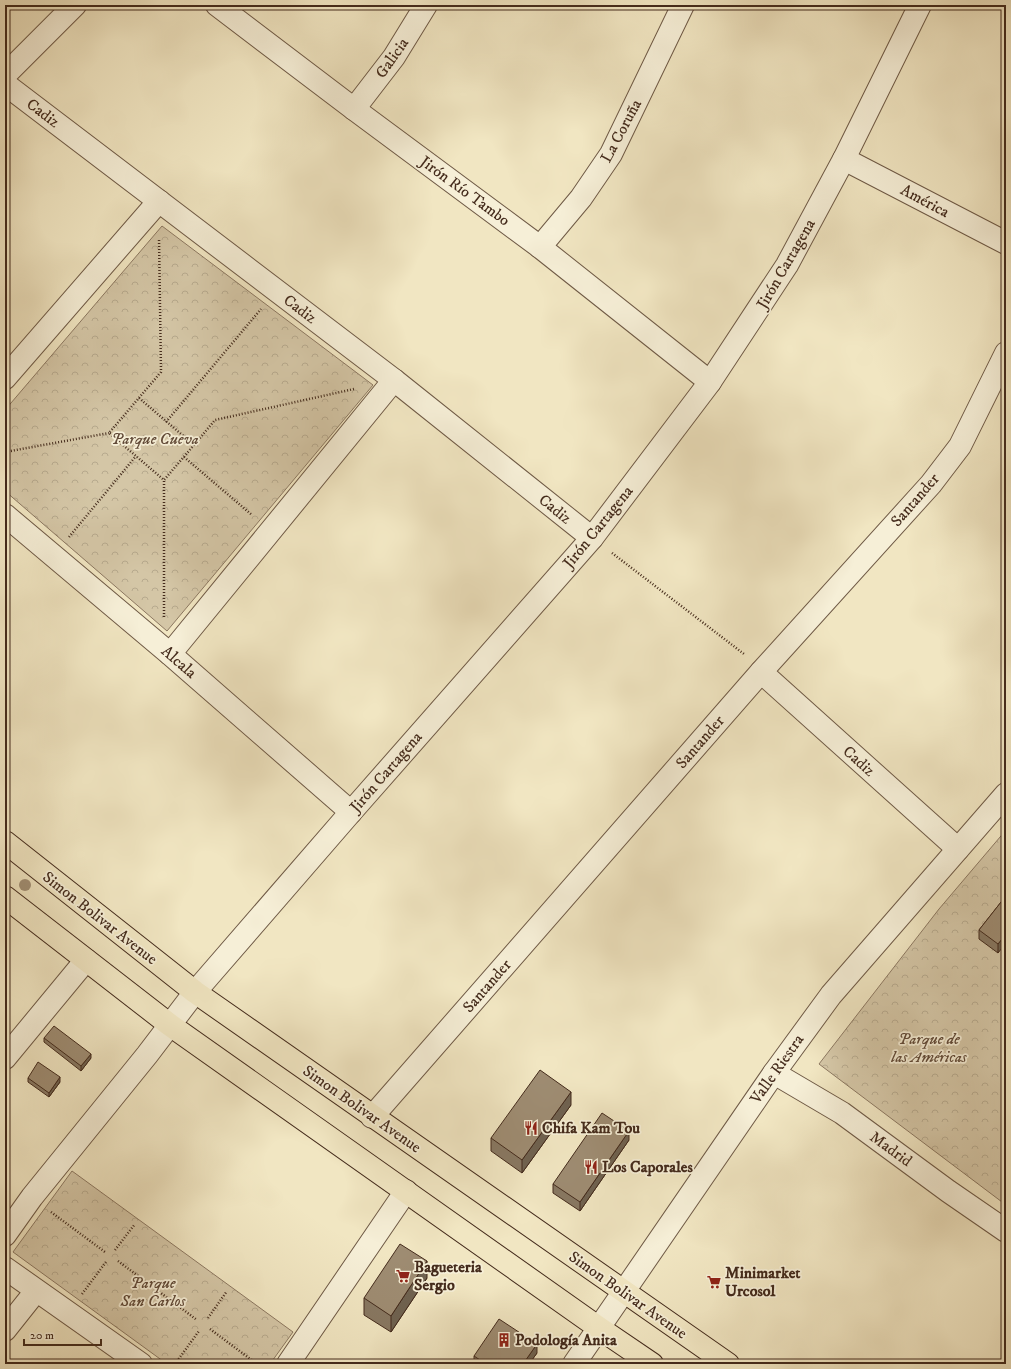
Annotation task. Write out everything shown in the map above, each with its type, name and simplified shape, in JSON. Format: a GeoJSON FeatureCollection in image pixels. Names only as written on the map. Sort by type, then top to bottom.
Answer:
{"type":"FeatureCollection","features":[{"type":"Feature","properties":{"kind":"main road","name":"Simon Bolivar Avenue"},"geometry":{"type":"LineString","coordinates":[[5,842],[195,992],[372,1117],[728,1364]]}},
{"type":"Feature","properties":{"kind":"main road"},"geometry":{"type":"LineString","coordinates":[[5,897],[170,1025],[652,1364]]}},
{"type":"Feature","properties":{"kind":"street"},"geometry":{"type":"LineString","coordinates":[[5,75],[75,5]]}},
{"type":"Feature","properties":{"kind":"street","name":"Jirón Río Tambo"},"geometry":{"type":"LineString","coordinates":[[217,5],[354,109],[540,246],[710,382]]}},
{"type":"Feature","properties":{"kind":"street","name":"Galicia"},"geometry":{"type":"LineString","coordinates":[[354,109],[394,57],[426,5]]}},
{"type":"Feature","properties":{"kind":"street","name":"La Coruña"},"geometry":{"type":"LineString","coordinates":[[540,246],[581,198],[611,154],[683,5]]}},
{"type":"Feature","properties":{"kind":"street","name":"Jirón Cartagena"},"geometry":{"type":"LineString","coordinates":[[195,992],[350,812],[592,538],[710,382],[788,265],[844,159],[920,5]]}},
{"type":"Feature","properties":{"kind":"street","name":"Cadiz"},"geometry":{"type":"LineString","coordinates":[[5,84],[394,380],[592,538]]}},
{"type":"Feature","properties":{"kind":"street","name":"América"},"geometry":{"type":"LineString","coordinates":[[844,159],[1006,243]]}},
{"type":"Feature","properties":{"kind":"street"},"geometry":{"type":"LineString","coordinates":[[5,378],[159,201]]}},
{"type":"Feature","properties":{"kind":"street","name":"Santander"},"geometry":{"type":"LineString","coordinates":[[372,1117],[761,672],[931,484],[960,446],[1006,353]]}},
{"type":"Feature","properties":{"kind":"street"},"geometry":{"type":"LineString","coordinates":[[167,651],[270,530],[394,380]]}},
{"type":"Feature","properties":{"kind":"street","name":"Alcala"},"geometry":{"type":"LineString","coordinates":[[5,515],[167,651],[350,812]]}},
{"type":"Feature","properties":{"kind":"street","name":"Cadiz"},"geometry":{"type":"LineString","coordinates":[[761,672],[958,850]]}},
{"type":"Feature","properties":{"kind":"street","name":"Valle Riestra"},"geometry":{"type":"LineString","coordinates":[[574,1364],[774,1073],[831,995],[1006,794]]}},
{"type":"Feature","properties":{"kind":"street"},"geometry":{"type":"LineString","coordinates":[[5,1058],[86,960]]}},
{"type":"Feature","properties":{"kind":"street"},"geometry":{"type":"LineString","coordinates":[[5,1234],[195,992]]}},
{"type":"Feature","properties":{"kind":"street","name":"Madrid"},"geometry":{"type":"LineString","coordinates":[[774,1073],[842,1113],[948,1191],[1006,1231]]}},
{"type":"Feature","properties":{"kind":"street"},"geometry":{"type":"LineString","coordinates":[[288,1364],[406,1191]]}},
{"type":"Feature","properties":{"kind":"street"},"geometry":{"type":"LineString","coordinates":[[5,1268],[141,1364]]}},
{"type":"Feature","properties":{"kind":"street"},"geometry":{"type":"LineString","coordinates":[[5,1330],[36,1291]]}},
{"type":"Feature","properties":{"kind":"path"},"geometry":{"type":"LineString","coordinates":[[5,452],[109,433],[161,372],[159,201]]}},
{"type":"Feature","properties":{"kind":"path"},"geometry":{"type":"LineString","coordinates":[[166,422],[276,290]]}},
{"type":"Feature","properties":{"kind":"path"},"geometry":{"type":"LineString","coordinates":[[167,651],[164,480],[215,420],[355,389]]}},
{"type":"Feature","properties":{"kind":"path"},"geometry":{"type":"LineString","coordinates":[[139,398],[194,445]]}},
{"type":"Feature","properties":{"kind":"path"},"geometry":{"type":"LineString","coordinates":[[109,433],[164,480]]}},
{"type":"Feature","properties":{"kind":"path"},"geometry":{"type":"LineString","coordinates":[[53,555],[136,456]]}},
{"type":"Feature","properties":{"kind":"path"},"geometry":{"type":"LineString","coordinates":[[184,457],[270,530]]}},
{"type":"Feature","properties":{"kind":"path"},"geometry":{"type":"LineString","coordinates":[[592,538],[751,659],[761,672]]}},
{"type":"Feature","properties":{"kind":"path"},"geometry":{"type":"LineString","coordinates":[[32,1198],[105,1252]]}},
{"type":"Feature","properties":{"kind":"path"},"geometry":{"type":"LineString","coordinates":[[115,1250],[136,1224]]}},
{"type":"Feature","properties":{"kind":"path"},"geometry":{"type":"LineString","coordinates":[[118,1261],[198,1320]]}},
{"type":"Feature","properties":{"kind":"path"},"geometry":{"type":"LineString","coordinates":[[68,1313],[106,1262]]}},
{"type":"Feature","properties":{"kind":"path"},"geometry":{"type":"LineString","coordinates":[[208,1318],[227,1291]]}},
{"type":"Feature","properties":{"kind":"path"},"geometry":{"type":"LineString","coordinates":[[210,1329],[257,1364]]}},
{"type":"Feature","properties":{"kind":"path"},"geometry":{"type":"LineString","coordinates":[[175,1364],[199,1331]]}},
{"type":"Feature","properties":{"kind":"green space","name":"Parque Cueva"},"geometry":{"type":"Polygon","coordinates":[[[162,226],[373,385],[167,631],[5,491],[5,410],[162,226]]]}},
{"type":"Feature","properties":{"kind":"green space","name":"Parque de las Américas"},"geometry":{"type":"Polygon","coordinates":[[[1006,830],[1006,1205],[819,1064],[939,909],[1006,830]]]}},
{"type":"Feature","properties":{"kind":"green space","name":"Parque San Carlos"},"geometry":{"type":"Polygon","coordinates":[[[72,1171],[293,1332],[270,1364],[167,1364],[13,1252],[72,1171]]]}},
{"type":"Feature","properties":{"kind":"building"},"geometry":{"type":"Polygon","coordinates":[[[1005,897],[1006,934],[998,944],[979,930],[1005,897]]]}},
{"type":"Feature","properties":{"kind":"building"},"geometry":{"type":"Polygon","coordinates":[[[54,1026],[91,1054],[81,1066],[44,1038],[54,1026]]]}},
{"type":"Feature","properties":{"kind":"building"},"geometry":{"type":"Polygon","coordinates":[[[38,1062],[60,1077],[49,1093],[28,1078],[38,1062]]]}},
{"type":"Feature","properties":{"kind":"building","name":"Chifa Kam Tou"},"geometry":{"type":"Polygon","coordinates":[[[540,1070],[571,1092],[522,1160],[491,1138],[540,1070]]]}},
{"type":"Feature","properties":{"kind":"building","name":"Los Caporales"},"geometry":{"type":"Polygon","coordinates":[[[602,1113],[629,1131],[580,1202],[553,1184],[602,1113]]]}},
{"type":"Feature","properties":{"kind":"building"},"geometry":{"type":"Polygon","coordinates":[[[400,1244],[427,1261],[391,1316],[364,1298],[400,1244]]]}},
{"type":"Feature","properties":{"kind":"building","name":"Podología Anita"},"geometry":{"type":"Polygon","coordinates":[[[499,1319],[537,1344],[523,1364],[486,1364],[474,1356],[499,1319]]]}},
{"type":"Feature","properties":{"kind":"place","name":"Chifa Kam Tou"},"geometry":{"type":"Point","coordinates":[531,1128]}},
{"type":"Feature","properties":{"kind":"place","name":"Los Caporales"},"geometry":{"type":"Point","coordinates":[591,1167]}},
{"type":"Feature","properties":{"kind":"place","name":"Bagueteria Sergio"},"geometry":{"type":"Point","coordinates":[403,1276]}},
{"type":"Feature","properties":{"kind":"place","name":"Minimarket Urcosol"},"geometry":{"type":"Point","coordinates":[714,1282]}},
{"type":"Feature","properties":{"kind":"place","name":"Podología Anita"},"geometry":{"type":"Point","coordinates":[504,1340]}}]}
